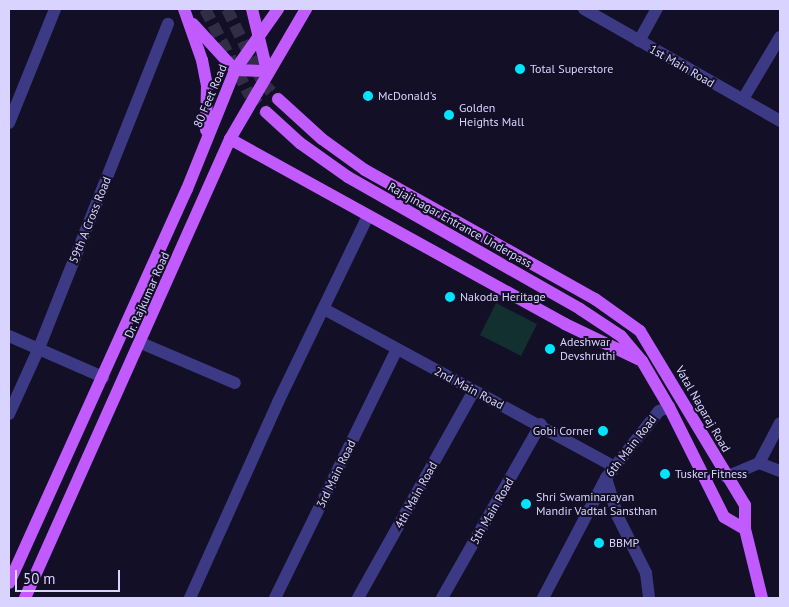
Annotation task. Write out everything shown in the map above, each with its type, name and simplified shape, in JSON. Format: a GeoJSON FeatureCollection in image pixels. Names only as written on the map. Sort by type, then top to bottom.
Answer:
{"type":"FeatureCollection","features":[{"type":"Feature","properties":{"kind":"main road"},"geometry":{"type":"LineString","coordinates":[[186,13],[235,70],[267,71],[260,35],[252,9]]}},
{"type":"Feature","properties":{"kind":"main road","name":"80 Feet Road"},"geometry":{"type":"LineString","coordinates":[[204,146],[235,70],[278,9]]}},
{"type":"Feature","properties":{"kind":"main road","name":"Dr. Rajkumar Road"},"geometry":{"type":"LineString","coordinates":[[25,598],[141,343],[230,139],[267,71],[306,9]]}},
{"type":"Feature","properties":{"kind":"main road"},"geometry":{"type":"LineString","coordinates":[[186,13],[207,85],[208,105],[204,146]]}},
{"type":"Feature","properties":{"kind":"main road","name":"Rajajinagar Entrance Underpass"},"geometry":{"type":"LineString","coordinates":[[278,99],[322,139],[365,170],[595,299],[640,331]]}},
{"type":"Feature","properties":{"kind":"main road","name":"Rajajinagar Entrance Underpass"},"geometry":{"type":"LineString","coordinates":[[266,112],[326,162],[580,309],[621,336],[642,361]]}},
{"type":"Feature","properties":{"kind":"main road"},"geometry":{"type":"LineString","coordinates":[[230,139],[565,324],[642,361],[669,407],[724,517],[745,529]]}},
{"type":"Feature","properties":{"kind":"main road","name":"Dr. Rajkumar Road"},"geometry":{"type":"LineString","coordinates":[[9,584],[103,377],[204,146]]}},
{"type":"Feature","properties":{"kind":"main road","name":"Vatal Nagaraj Road"},"geometry":{"type":"LineString","coordinates":[[640,331],[726,477],[745,505],[745,529],[762,598]]}},
{"type":"Feature","properties":{"kind":"street"},"geometry":{"type":"LineString","coordinates":[[9,123],[55,9]]}},
{"type":"Feature","properties":{"kind":"street","name":"1st Main Road"},"geometry":{"type":"LineString","coordinates":[[584,9],[780,121]]}},
{"type":"Feature","properties":{"kind":"street"},"geometry":{"type":"LineString","coordinates":[[639,42],[657,9]]}},
{"type":"Feature","properties":{"kind":"street","name":"59th A Cross Road"},"geometry":{"type":"LineString","coordinates":[[9,414],[39,348],[168,24]]}},
{"type":"Feature","properties":{"kind":"street"},"geometry":{"type":"LineString","coordinates":[[743,99],[780,38]]}},
{"type":"Feature","properties":{"kind":"street"},"geometry":{"type":"LineString","coordinates":[[190,598],[368,216]]}},
{"type":"Feature","properties":{"kind":"street","name":"2nd Main Road"},"geometry":{"type":"LineString","coordinates":[[324,309],[473,392],[542,424],[615,467]]}},
{"type":"Feature","properties":{"kind":"street"},"geometry":{"type":"LineString","coordinates":[[9,336],[103,377]]}},
{"type":"Feature","properties":{"kind":"street"},"geometry":{"type":"LineString","coordinates":[[141,343],[235,383]]}},
{"type":"Feature","properties":{"kind":"street","name":"3rd Main Road"},"geometry":{"type":"LineString","coordinates":[[275,598],[397,349]]}},
{"type":"Feature","properties":{"kind":"street","name":"4th Main Road"},"geometry":{"type":"LineString","coordinates":[[358,598],[473,392]]}},
{"type":"Feature","properties":{"kind":"street","name":"6th Main Road"},"geometry":{"type":"LineString","coordinates":[[543,598],[606,478],[659,411],[669,407]]}},
{"type":"Feature","properties":{"kind":"street"},"geometry":{"type":"LineString","coordinates":[[726,477],[759,463],[780,423]]}},
{"type":"Feature","properties":{"kind":"street","name":"5th Main Road"},"geometry":{"type":"LineString","coordinates":[[442,598],[542,424]]}},
{"type":"Feature","properties":{"kind":"street"},"geometry":{"type":"LineString","coordinates":[[759,463],[780,471]]}},
{"type":"Feature","properties":{"kind":"street"},"geometry":{"type":"LineString","coordinates":[[606,478],[618,517],[646,573],[649,598]]}},
{"type":"Feature","properties":{"kind":"green space"},"geometry":{"type":"Polygon","coordinates":[[[496,303],[537,324],[521,356],[480,335],[496,303]]]}},
{"type":"Feature","properties":{"kind":"tunnel"},"geometry":{"type":"LineString","coordinates":[[205,9],[250,96],[266,112]]}},
{"type":"Feature","properties":{"kind":"tunnel"},"geometry":{"type":"LineString","coordinates":[[227,9],[263,83],[278,99]]}},
{"type":"Feature","properties":{"kind":"place","name":"Total Superstore"},"geometry":{"type":"Point","coordinates":[520,69]}},
{"type":"Feature","properties":{"kind":"place","name":"McDonald's"},"geometry":{"type":"Point","coordinates":[368,96]}},
{"type":"Feature","properties":{"kind":"place","name":"Golden Heights Mall"},"geometry":{"type":"Point","coordinates":[449,115]}},
{"type":"Feature","properties":{"kind":"place","name":"Nakoda Heritage"},"geometry":{"type":"Point","coordinates":[450,297]}},
{"type":"Feature","properties":{"kind":"place","name":"Adeshwar Devshruthi"},"geometry":{"type":"Point","coordinates":[550,349]}},
{"type":"Feature","properties":{"kind":"place","name":"Gobi Corner"},"geometry":{"type":"Point","coordinates":[603,431]}},
{"type":"Feature","properties":{"kind":"place","name":"Tusker Fitness"},"geometry":{"type":"Point","coordinates":[665,474]}},
{"type":"Feature","properties":{"kind":"place","name":"Shri Swaminarayan Mandir Vadtal Sansthan"},"geometry":{"type":"Point","coordinates":[526,504]}},
{"type":"Feature","properties":{"kind":"place","name":"BBMP"},"geometry":{"type":"Point","coordinates":[599,543]}}]}
